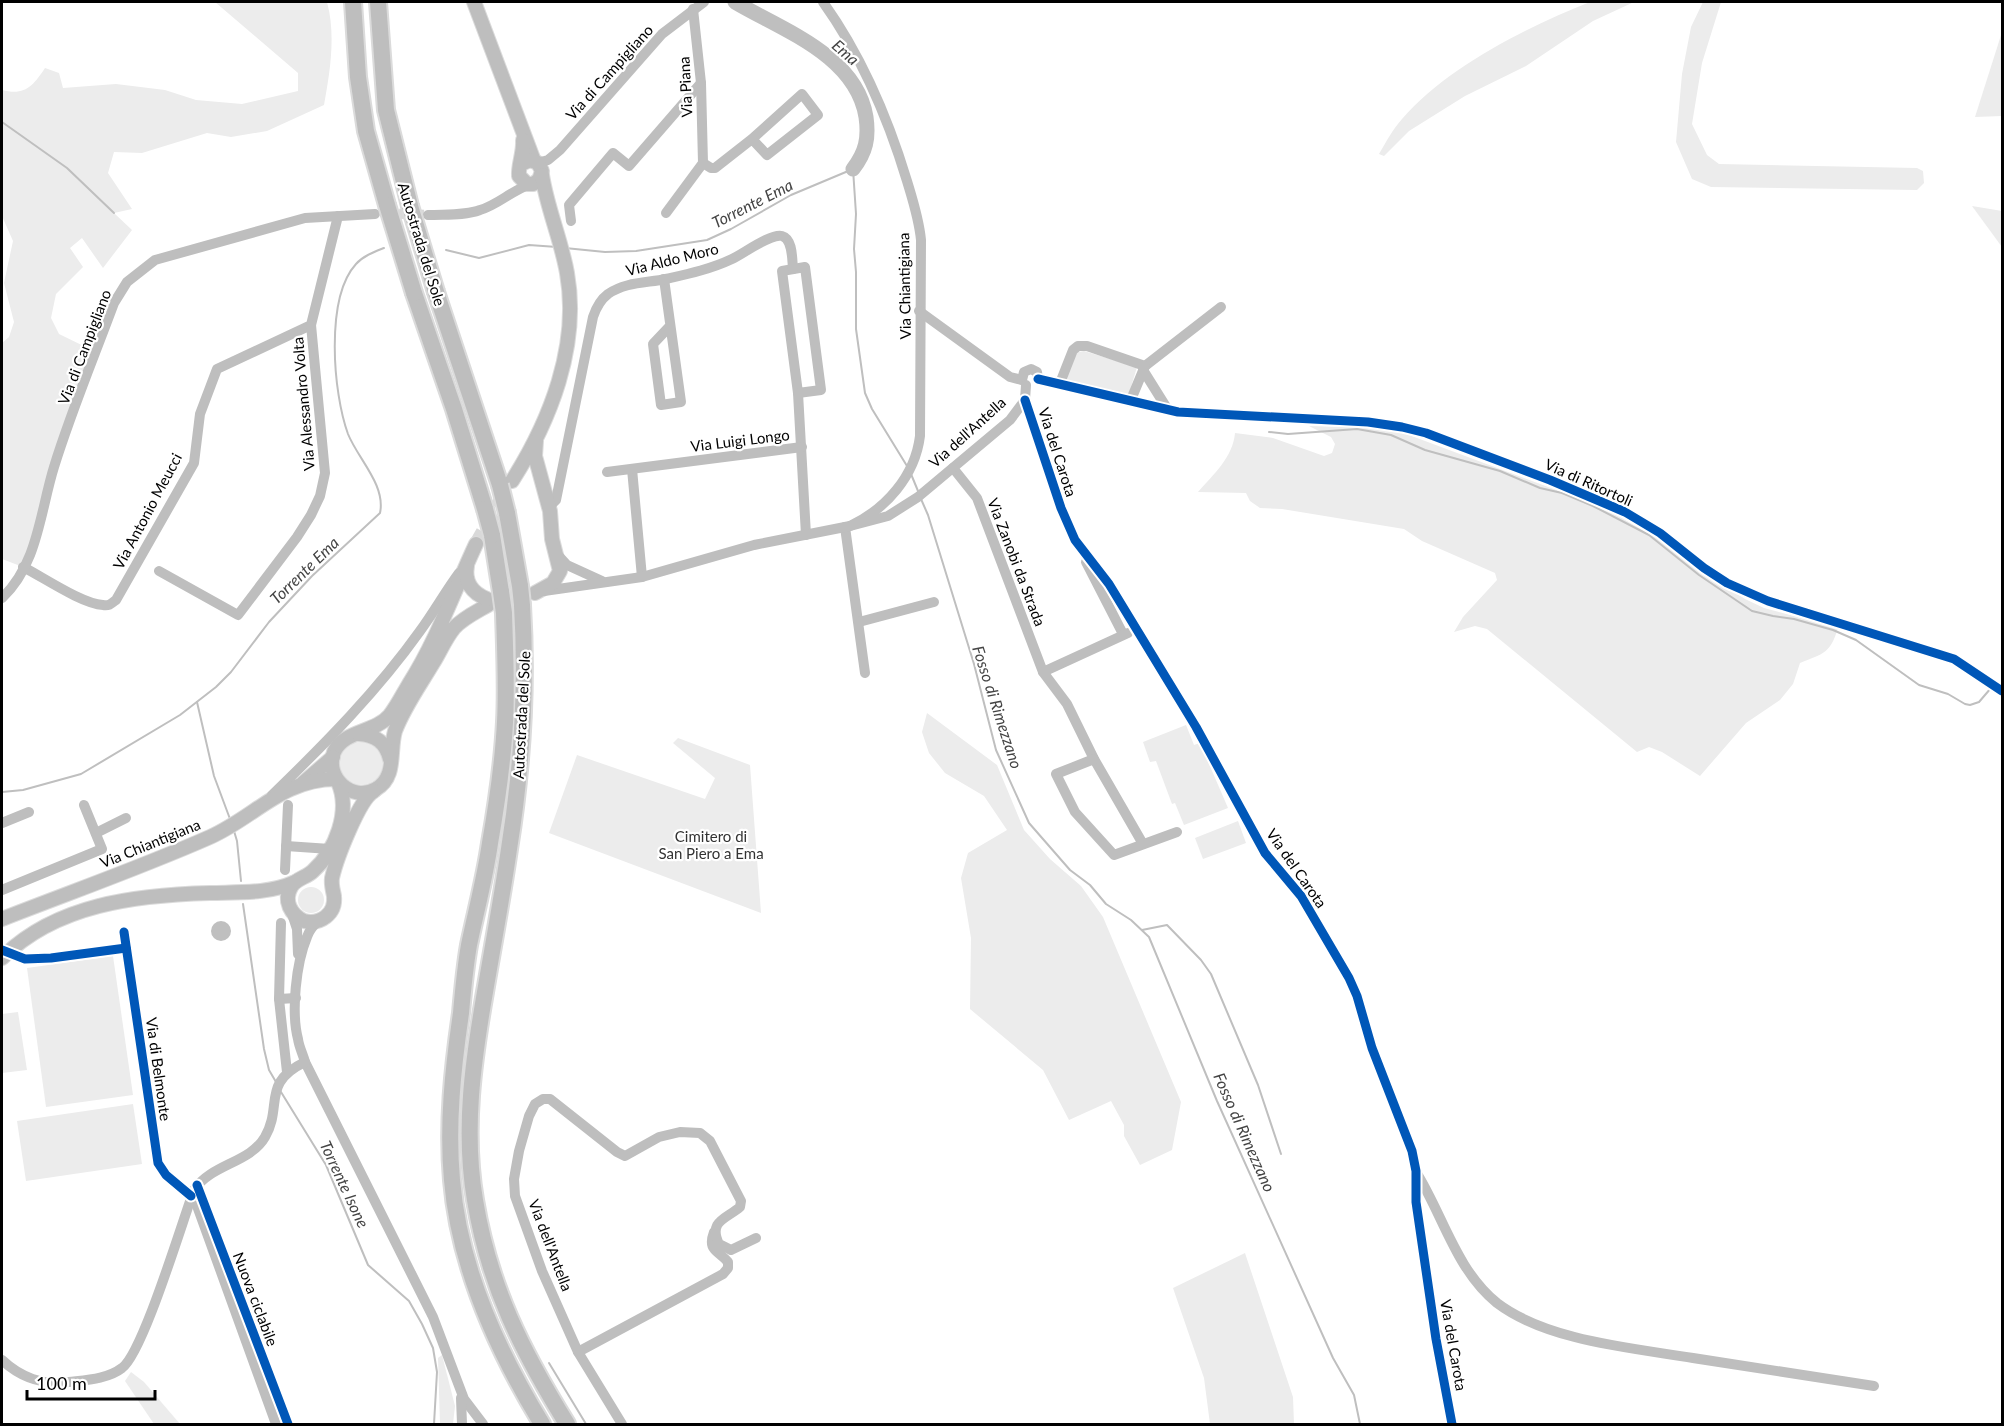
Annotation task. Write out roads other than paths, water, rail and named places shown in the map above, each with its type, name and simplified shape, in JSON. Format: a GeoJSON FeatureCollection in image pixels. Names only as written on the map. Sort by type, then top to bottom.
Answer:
{"type":"FeatureCollection","features":[{"type":"Feature","properties":{"kind":"highway","name":"Autostrada del Sole"},"geometry":{"type":"LineString","coordinates":[[353,2],[358,77],[381,209],[414,293],[485,509],[492,535],[492,598],[504,613],[505,722],[500,776],[490,845],[469,948],[452,1076],[450,1140],[452,1182],[470,1267],[484,1310],[499,1345],[542,1425]]}},
{"type":"Feature","properties":{"kind":"highway","name":"Autostrada del Sole"},"geometry":{"type":"LineString","coordinates":[[378,2],[386,110],[410,206],[436,292],[508,483],[507,513],[528,589],[522,605],[525,660],[519,777],[510,847],[476,1047],[469,1106],[470,1156],[476,1208],[498,1292],[526,1352],[567,1425]]}},
{"type":"Feature","properties":{"kind":"main road"},"geometry":{"type":"LineString","coordinates":[[474,2],[522,133],[531,172],[546,195],[568,276],[569,316],[564,360],[552,401],[537,436],[508,483]]}},
{"type":"Feature","properties":{"kind":"main road"},"geometry":{"type":"LineString","coordinates":[[480,2],[483,23]]}},
{"type":"Feature","properties":{"kind":"main road"},"geometry":{"type":"LineString","coordinates":[[528,589],[550,586],[559,575],[560,567],[552,539],[548,500],[535,456],[537,436]]}},
{"type":"Feature","properties":{"kind":"main road"},"geometry":{"type":"LineString","coordinates":[[508,483],[530,478],[538,483],[548,500]]}},
{"type":"Feature","properties":{"kind":"main road"},"geometry":{"type":"LineString","coordinates":[[345,739],[379,725],[390,715],[417,672],[444,620],[476,544]]}},
{"type":"Feature","properties":{"kind":"main road"},"geometry":{"type":"LineString","coordinates":[[468,561],[466,575],[472,590],[492,598]]}},
{"type":"Feature","properties":{"kind":"main road"},"geometry":{"type":"LineString","coordinates":[[251,892],[271,898],[301,920],[317,922],[327,917],[333,908],[332,878],[350,828],[370,793],[388,777],[393,739],[400,720],[444,643],[460,623],[492,598]]}},
{"type":"Feature","properties":{"kind":"main road"},"geometry":{"type":"LineString","coordinates":[[345,739],[358,734],[372,736],[384,745],[390,760]]}},
{"type":"Feature","properties":{"kind":"main road","name":"Via Chiantigiana"},"geometry":{"type":"LineString","coordinates":[[2,919],[189,846],[227,828],[302,783],[333,757],[337,747],[345,739]]}},
{"type":"Feature","properties":{"kind":"main road"},"geometry":{"type":"LineString","coordinates":[[291,911],[288,898],[290,889],[317,867],[330,849],[344,811],[344,799],[333,769],[333,757]]}},
{"type":"Feature","properties":{"kind":"main road"},"geometry":{"type":"LineString","coordinates":[[337,779],[347,789],[356,792],[368,792],[377,788]]}},
{"type":"Feature","properties":{"kind":"main road","name":"Via Chiantigiana"},"geometry":{"type":"LineString","coordinates":[[302,783],[337,779]]}},
{"type":"Feature","properties":{"kind":"main road"},"geometry":{"type":"LineString","coordinates":[[2,958],[18,943],[40,928],[110,903],[170,895],[251,892],[289,885],[301,879],[320,878],[332,888]]}},
{"type":"Feature","properties":{"kind":"street","name":"Via Chiantigiana"},"geometry":{"type":"LineString","coordinates":[[823,2],[867,76],[901,161],[920,225],[920,436],[916,457],[910,471],[889,497],[864,518],[848,526]]}},
{"type":"Feature","properties":{"kind":"street","name":"Via di Campigliano"},"geometry":{"type":"LineString","coordinates":[[531,172],[560,150],[662,34],[699,4]]}},
{"type":"Feature","properties":{"kind":"street","name":"Via Piana"},"geometry":{"type":"LineString","coordinates":[[699,4],[703,163]]}},
{"type":"Feature","properties":{"kind":"street"},"geometry":{"type":"LineString","coordinates":[[571,221],[568,205],[613,153],[629,166],[701,83]]}},
{"type":"Feature","properties":{"kind":"street"},"geometry":{"type":"LineString","coordinates":[[666,213],[703,163],[715,168],[752,139],[802,94],[818,115],[767,155],[752,139]]}},
{"type":"Feature","properties":{"kind":"street"},"geometry":{"type":"LineString","coordinates":[[428,215],[481,210],[516,190],[531,172]]}},
{"type":"Feature","properties":{"kind":"street","name":"Via di Campigliano"},"geometry":{"type":"LineString","coordinates":[[2,598],[10,590],[35,545],[54,468],[114,303],[127,282],[155,260],[305,218],[338,216],[381,209]]}},
{"type":"Feature","properties":{"kind":"street"},"geometry":{"type":"LineString","coordinates":[[311,325],[338,216]]}},
{"type":"Feature","properties":{"kind":"street","name":"Via Aldo Moro"},"geometry":{"type":"LineString","coordinates":[[548,500],[552,504],[556,500],[593,317],[600,302],[615,290],[627,285],[664,279],[722,264],[778,235],[785,237],[789,242],[793,269]]}},
{"type":"Feature","properties":{"kind":"street"},"geometry":{"type":"LineString","coordinates":[[798,393],[821,390],[805,267],[782,271],[798,393],[802,447]]}},
{"type":"Feature","properties":{"kind":"street"},"geometry":{"type":"LineString","coordinates":[[664,279],[681,402],[661,405],[653,344],[670,326]]}},
{"type":"Feature","properties":{"kind":"street"},"geometry":{"type":"LineString","coordinates":[[1130,402],[1144,368],[1221,307]]}},
{"type":"Feature","properties":{"kind":"street"},"geometry":{"type":"LineString","coordinates":[[919,311],[1010,377],[1024,382]]}},
{"type":"Feature","properties":{"kind":"street","name":"Via Antonio Meucci"},"geometry":{"type":"LineString","coordinates":[[23,567],[86,601],[101,606],[110,605],[116,600],[194,463],[200,414],[217,369],[311,325]]}},
{"type":"Feature","properties":{"kind":"street","name":"Via Alessandro Volta"},"geometry":{"type":"LineString","coordinates":[[159,571],[238,615],[311,515],[320,496],[325,473],[311,325]]}},
{"type":"Feature","properties":{"kind":"street"},"geometry":{"type":"LineString","coordinates":[[1060,383],[1073,350],[1078,346],[1087,346],[1144,368],[1168,410]]}},
{"type":"Feature","properties":{"kind":"street","name":"Via di Ritortoli"},"geometry":{"type":"LineString","coordinates":[[1024,382],[1024,372],[1030,369],[1037,372],[1038,379],[1168,410],[1368,422],[1425,433],[1550,480],[1625,512],[1660,533],[1727,583],[1768,601],[1954,659],[1999,688]]}},
{"type":"Feature","properties":{"kind":"street","name":"Via dell'Antella"},"geometry":{"type":"LineString","coordinates":[[920,495],[1010,420],[1024,400],[1024,382]]}},
{"type":"Feature","properties":{"kind":"street","name":"Via del Carota"},"geometry":{"type":"LineString","coordinates":[[1024,400],[1060,508],[1123,634]]}},
{"type":"Feature","properties":{"kind":"street","name":"Via Luigi Longo"},"geometry":{"type":"LineString","coordinates":[[608,472],[802,447],[806,535]]}},
{"type":"Feature","properties":{"kind":"street","name":"Via Zanobi da Strada"},"geometry":{"type":"LineString","coordinates":[[953,468],[977,498],[1043,672],[1067,704],[1094,759],[1143,844]]}},
{"type":"Feature","properties":{"kind":"street"},"geometry":{"type":"LineString","coordinates":[[632,469],[642,577]]}},
{"type":"Feature","properties":{"kind":"street","name":"Via Chiantigiana"},"geometry":{"type":"LineString","coordinates":[[528,589],[642,577],[754,545],[888,516],[920,495]]}},
{"type":"Feature","properties":{"kind":"street"},"geometry":{"type":"LineString","coordinates":[[848,526],[865,673]]}},
{"type":"Feature","properties":{"kind":"street","name":"Via del Carota"},"geometry":{"type":"LineString","coordinates":[[1075,540],[1109,584],[1196,727],[1265,853],[1301,897],[1349,978],[1357,996],[1372,1048],[1412,1151],[1416,1172],[1416,1202],[1436,1339],[1452,1425]]}},
{"type":"Feature","properties":{"kind":"street","name":"Via Chiantigiana"},"geometry":{"type":"LineString","coordinates":[[555,550],[567,565],[594,578],[609,582]]}},
{"type":"Feature","properties":{"kind":"street"},"geometry":{"type":"LineString","coordinates":[[262,805],[346,720],[420,631],[468,561]]}},
{"type":"Feature","properties":{"kind":"street"},"geometry":{"type":"LineString","coordinates":[[859,622],[934,602]]}},
{"type":"Feature","properties":{"kind":"street"},"geometry":{"type":"LineString","coordinates":[[1043,672],[1123,634],[1137,631]]}},
{"type":"Feature","properties":{"kind":"street"},"geometry":{"type":"LineString","coordinates":[[345,739],[342,730],[346,720]]}},
{"type":"Feature","properties":{"kind":"street"},"geometry":{"type":"LineString","coordinates":[[1094,759],[1056,774],[1075,812],[1114,855],[1177,832]]}},
{"type":"Feature","properties":{"kind":"street"},"geometry":{"type":"LineString","coordinates":[[2,890],[102,849],[84,805]]}},
{"type":"Feature","properties":{"kind":"street"},"geometry":{"type":"LineString","coordinates":[[285,870],[288,805]]}},
{"type":"Feature","properties":{"kind":"street"},"geometry":{"type":"LineString","coordinates":[[2,823],[29,812]]}},
{"type":"Feature","properties":{"kind":"street"},"geometry":{"type":"LineString","coordinates":[[96,832],[126,818]]}},
{"type":"Feature","properties":{"kind":"street"},"geometry":{"type":"LineString","coordinates":[[286,846],[330,849]]}},
{"type":"Feature","properties":{"kind":"street"},"geometry":{"type":"LineString","coordinates":[[291,911],[297,929],[299,969]]}},
{"type":"Feature","properties":{"kind":"street"},"geometry":{"type":"LineString","coordinates":[[317,922],[307,936],[299,969],[295,1012],[297,1039],[305,1062],[433,1317],[469,1409],[483,1424]]}},
{"type":"Feature","properties":{"kind":"street"},"geometry":{"type":"LineString","coordinates":[[281,923],[279,999],[287,1072]]}},
{"type":"Feature","properties":{"kind":"street","name":"Via di Belmonte"},"geometry":{"type":"LineString","coordinates":[[124,932],[158,1163],[166,1175],[191,1197],[201,1217],[276,1425]]}},
{"type":"Feature","properties":{"kind":"street"},"geometry":{"type":"LineString","coordinates":[[279,999],[296,998]]}},
{"type":"Feature","properties":{"kind":"street"},"geometry":{"type":"LineString","coordinates":[[2,1360],[24,1376],[48,1383],[94,1378],[122,1368],[130,1359],[139,1341],[197,1185],[260,1144],[268,1130],[278,1088],[287,1072],[305,1062]]}},
{"type":"Feature","properties":{"kind":"street","name":"Via dell'Antella"},"geometry":{"type":"LineString","coordinates":[[622,1425],[578,1352],[542,1271],[515,1196],[514,1179],[519,1151],[535,1104],[543,1099],[550,1099],[625,1156],[658,1137],[680,1132],[700,1133],[710,1142],[741,1201],[740,1207],[723,1217],[714,1232]]}},
{"type":"Feature","properties":{"kind":"street","name":"Via del Carota"},"geometry":{"type":"LineString","coordinates":[[1416,1172],[1430,1194],[1444,1228],[1481,1287],[1498,1303],[1528,1321],[1583,1340],[1874,1386]]}},
{"type":"Feature","properties":{"kind":"street"},"geometry":{"type":"LineString","coordinates":[[714,1232],[719,1244],[731,1250],[756,1238]]}},
{"type":"Feature","properties":{"kind":"street"},"geometry":{"type":"LineString","coordinates":[[578,1352],[723,1274],[728,1268],[728,1262],[712,1247],[714,1232]]}},
{"type":"Feature","properties":{"kind":"street"},"geometry":{"type":"LineString","coordinates":[[459,1386],[464,1425],[475,1422],[483,1424]]}},
{"type":"Feature","properties":{"kind":"waterway","name":"Ema"},"geometry":{"type":"LineString","coordinates":[[735,2],[814,47],[833,61],[848,77],[859,95],[867,125],[864,151],[853,169]]}},
{"type":"Feature","properties":{"kind":"waterway"},"geometry":{"type":"LineString","coordinates":[[2,122],[67,168],[114,213]]}},
{"type":"Feature","properties":{"kind":"waterway","name":"Fosso di Rimezzano"},"geometry":{"type":"LineString","coordinates":[[565,248],[605,252],[636,251],[707,240],[791,195],[853,169],[856,214],[854,249],[856,329],[865,393],[872,409],[907,466]]}},
{"type":"Feature","properties":{"kind":"waterway","name":"Torrente Ema"},"geometry":{"type":"LineString","coordinates":[[446,250],[479,258],[529,245],[557,247]]}},
{"type":"Feature","properties":{"kind":"waterway","name":"Torrente Ema"},"geometry":{"type":"LineString","coordinates":[[2,792],[23,790],[81,774],[180,715],[231,672],[269,622],[312,576],[380,513],[379,492],[352,443],[343,416],[336,371],[335,346],[336,322],[346,279],[359,261],[384,248]]}},
{"type":"Feature","properties":{"kind":"waterway"},"geometry":{"type":"LineString","coordinates":[[1269,432],[1288,434],[1357,429],[1391,435],[1425,450],[1500,471],[1540,488],[1562,493],[1593,506],[1649,535],[1699,575],[1752,611],[1794,619],[1833,630],[1856,640],[1919,685],[1948,694],[1970,705],[1979,702],[1991,688]]}},
{"type":"Feature","properties":{"kind":"waterway","name":"Fosso di Rimezzano"},"geometry":{"type":"LineString","coordinates":[[911,474],[918,491]]}},
{"type":"Feature","properties":{"kind":"waterway","name":"Fosso di Rimezzano"},"geometry":{"type":"LineString","coordinates":[[921,499],[974,664],[996,750],[1029,823],[1070,870],[1090,885],[1106,904],[1131,920],[1149,937],[1217,1101],[1333,1358],[1354,1395],[1360,1424]]}},
{"type":"Feature","properties":{"kind":"waterway","name":"Torrente Isone"},"geometry":{"type":"LineString","coordinates":[[197,702],[214,776],[230,819]]}},
{"type":"Feature","properties":{"kind":"waterway","name":"Torrente Isone"},"geometry":{"type":"LineString","coordinates":[[234,831],[241,881]]}},
{"type":"Feature","properties":{"kind":"waterway","name":"Torrente Isone"},"geometry":{"type":"LineString","coordinates":[[243,904],[264,1049],[269,1070],[276,1082]]}},
{"type":"Feature","properties":{"kind":"waterway"},"geometry":{"type":"LineString","coordinates":[[1142,930],[1167,925],[1201,960],[1211,974],[1258,1085],[1281,1154]]}},
{"type":"Feature","properties":{"kind":"waterway","name":"Torrente Isone"},"geometry":{"type":"LineString","coordinates":[[281,1092],[326,1165],[368,1265],[409,1301],[422,1324],[433,1348],[437,1372],[434,1424]]}},
{"type":"Feature","properties":{"kind":"waterway"},"geometry":{"type":"LineString","coordinates":[[549,1363],[586,1424]]}},
{"type":"Feature","properties":{"kind":"tunnel"},"geometry":{"type":"LineString","coordinates":[[384,213],[428,215]]}},
{"type":"Feature","properties":{"kind":"tunnel"},"geometry":{"type":"LineString","coordinates":[[476,544],[506,491]]}},
{"type":"Feature","properties":{"kind":"park label","name":"Cimitero di San Piero a Ema"},"geometry":{"type":"Point","coordinates":[711,844]}}]}
